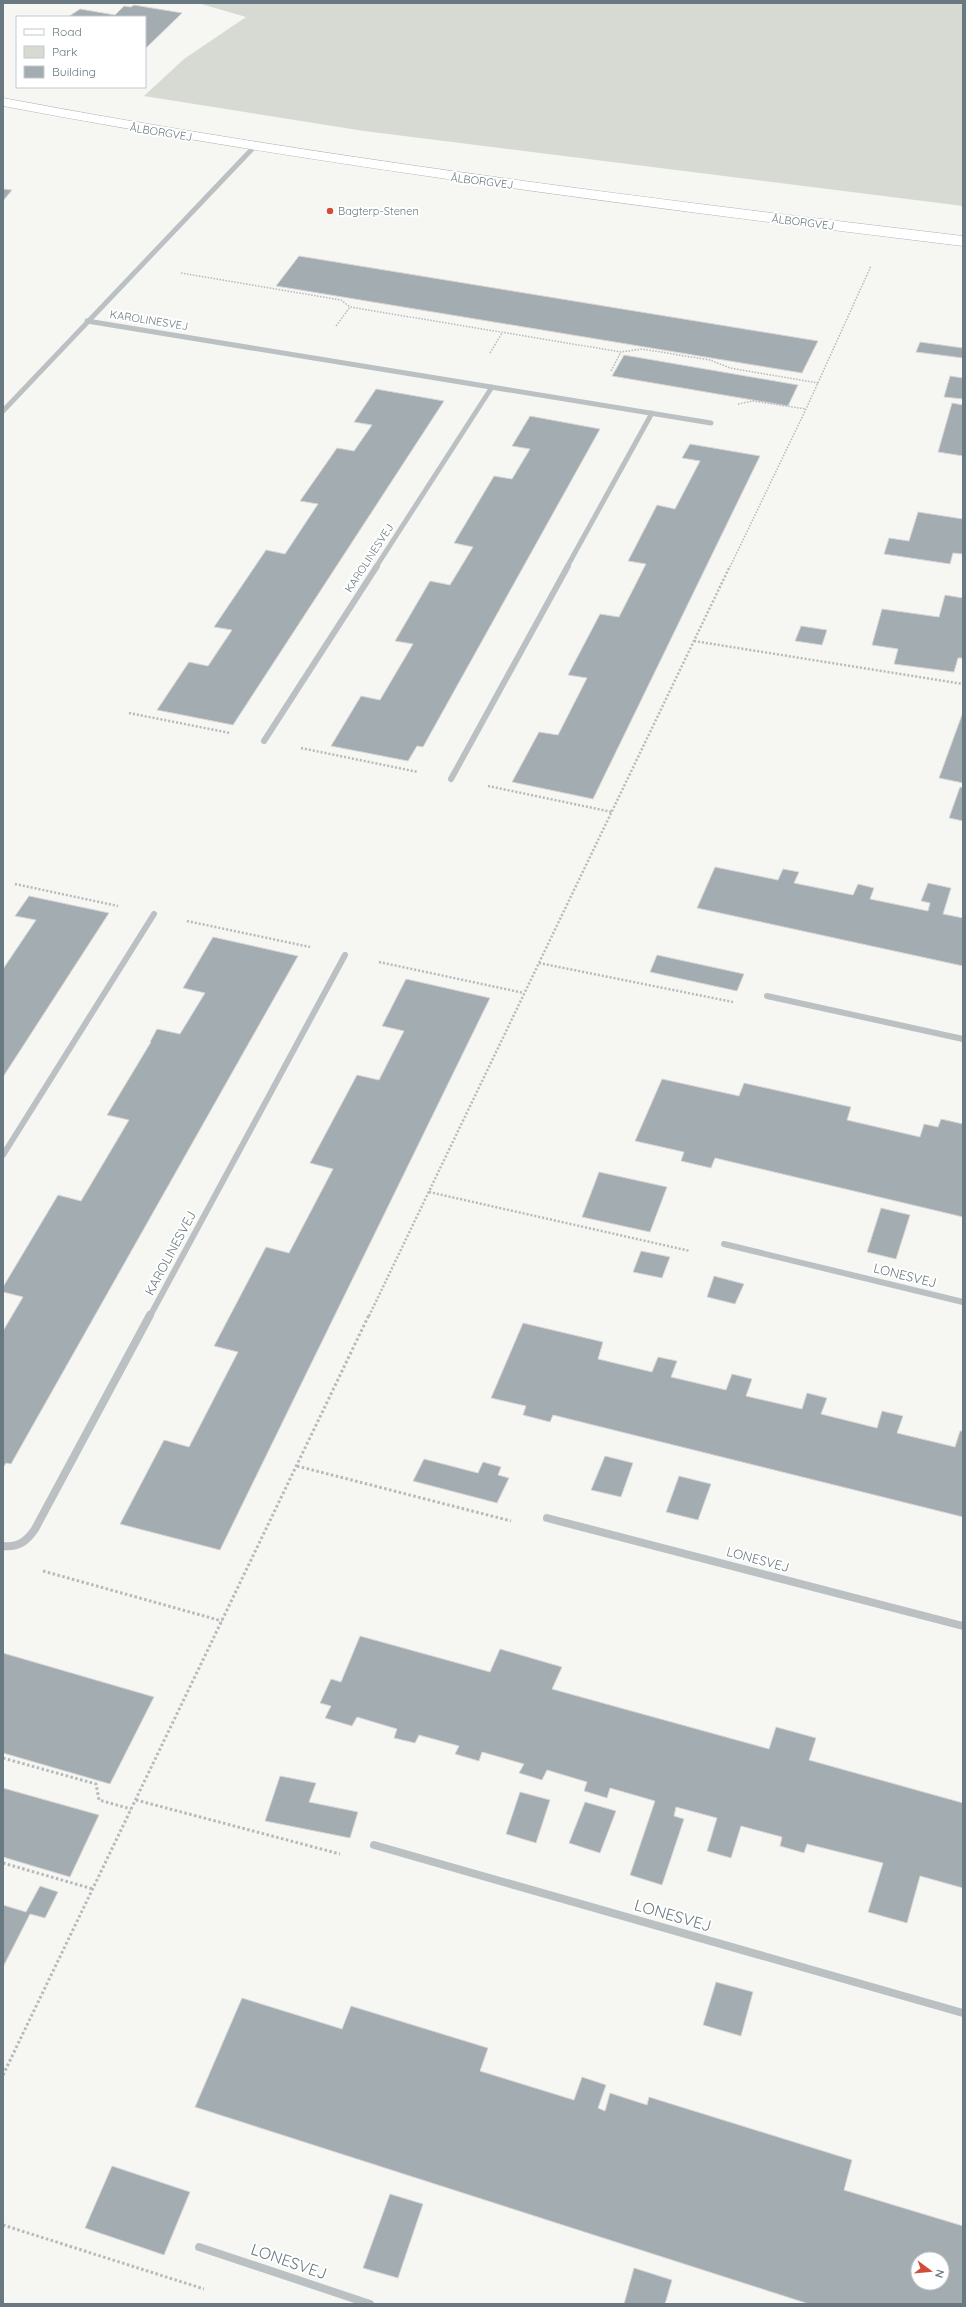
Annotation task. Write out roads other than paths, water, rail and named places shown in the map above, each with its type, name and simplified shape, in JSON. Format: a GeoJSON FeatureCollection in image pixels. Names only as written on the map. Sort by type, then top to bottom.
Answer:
{"type":"FeatureCollection","features":[{"type":"Feature","properties":{"kind":"main road","name":"ÅLBORGVEJ"},"geometry":{"type":"LineString","coordinates":[[3,102],[119,125],[405,171],[963,242]]}},
{"type":"Feature","properties":{"kind":"street","name":"KAROLINESVEJ"},"geometry":{"type":"LineString","coordinates":[[3,411],[254,147]]}},
{"type":"Feature","properties":{"kind":"street","name":"KAROLINESVEJ"},"geometry":{"type":"LineString","coordinates":[[87,321],[711,422]]}},
{"type":"Feature","properties":{"kind":"street","name":"KAROLINESVEJ"},"geometry":{"type":"LineString","coordinates":[[264,741],[492,387]]}},
{"type":"Feature","properties":{"kind":"street"},"geometry":{"type":"LineString","coordinates":[[451,779],[652,413]]}},
{"type":"Feature","properties":{"kind":"street"},"geometry":{"type":"LineString","coordinates":[[3,1155],[154,914]]}},
{"type":"Feature","properties":{"kind":"street","name":"KAROLINESVEJ"},"geometry":{"type":"LineString","coordinates":[[3,1546],[17,1545],[28,1539],[36,1529],[345,955]]}},
{"type":"Feature","properties":{"kind":"street"},"geometry":{"type":"LineString","coordinates":[[768,996],[963,1039]]}},
{"type":"Feature","properties":{"kind":"street","name":"LONESVEJ"},"geometry":{"type":"LineString","coordinates":[[724,1244],[963,1302]]}},
{"type":"Feature","properties":{"kind":"street","name":"LONESVEJ"},"geometry":{"type":"LineString","coordinates":[[547,1518],[963,1626]]}},
{"type":"Feature","properties":{"kind":"street","name":"LONESVEJ"},"geometry":{"type":"LineString","coordinates":[[374,1845],[963,2013]]}},
{"type":"Feature","properties":{"kind":"street","name":"LONESVEJ"},"geometry":{"type":"LineString","coordinates":[[199,2247],[370,2304]]}},
{"type":"Feature","properties":{"kind":"place","name":"Bagterp-Stenen"},"geometry":{"type":"Point","coordinates":[330,211]}}]}
